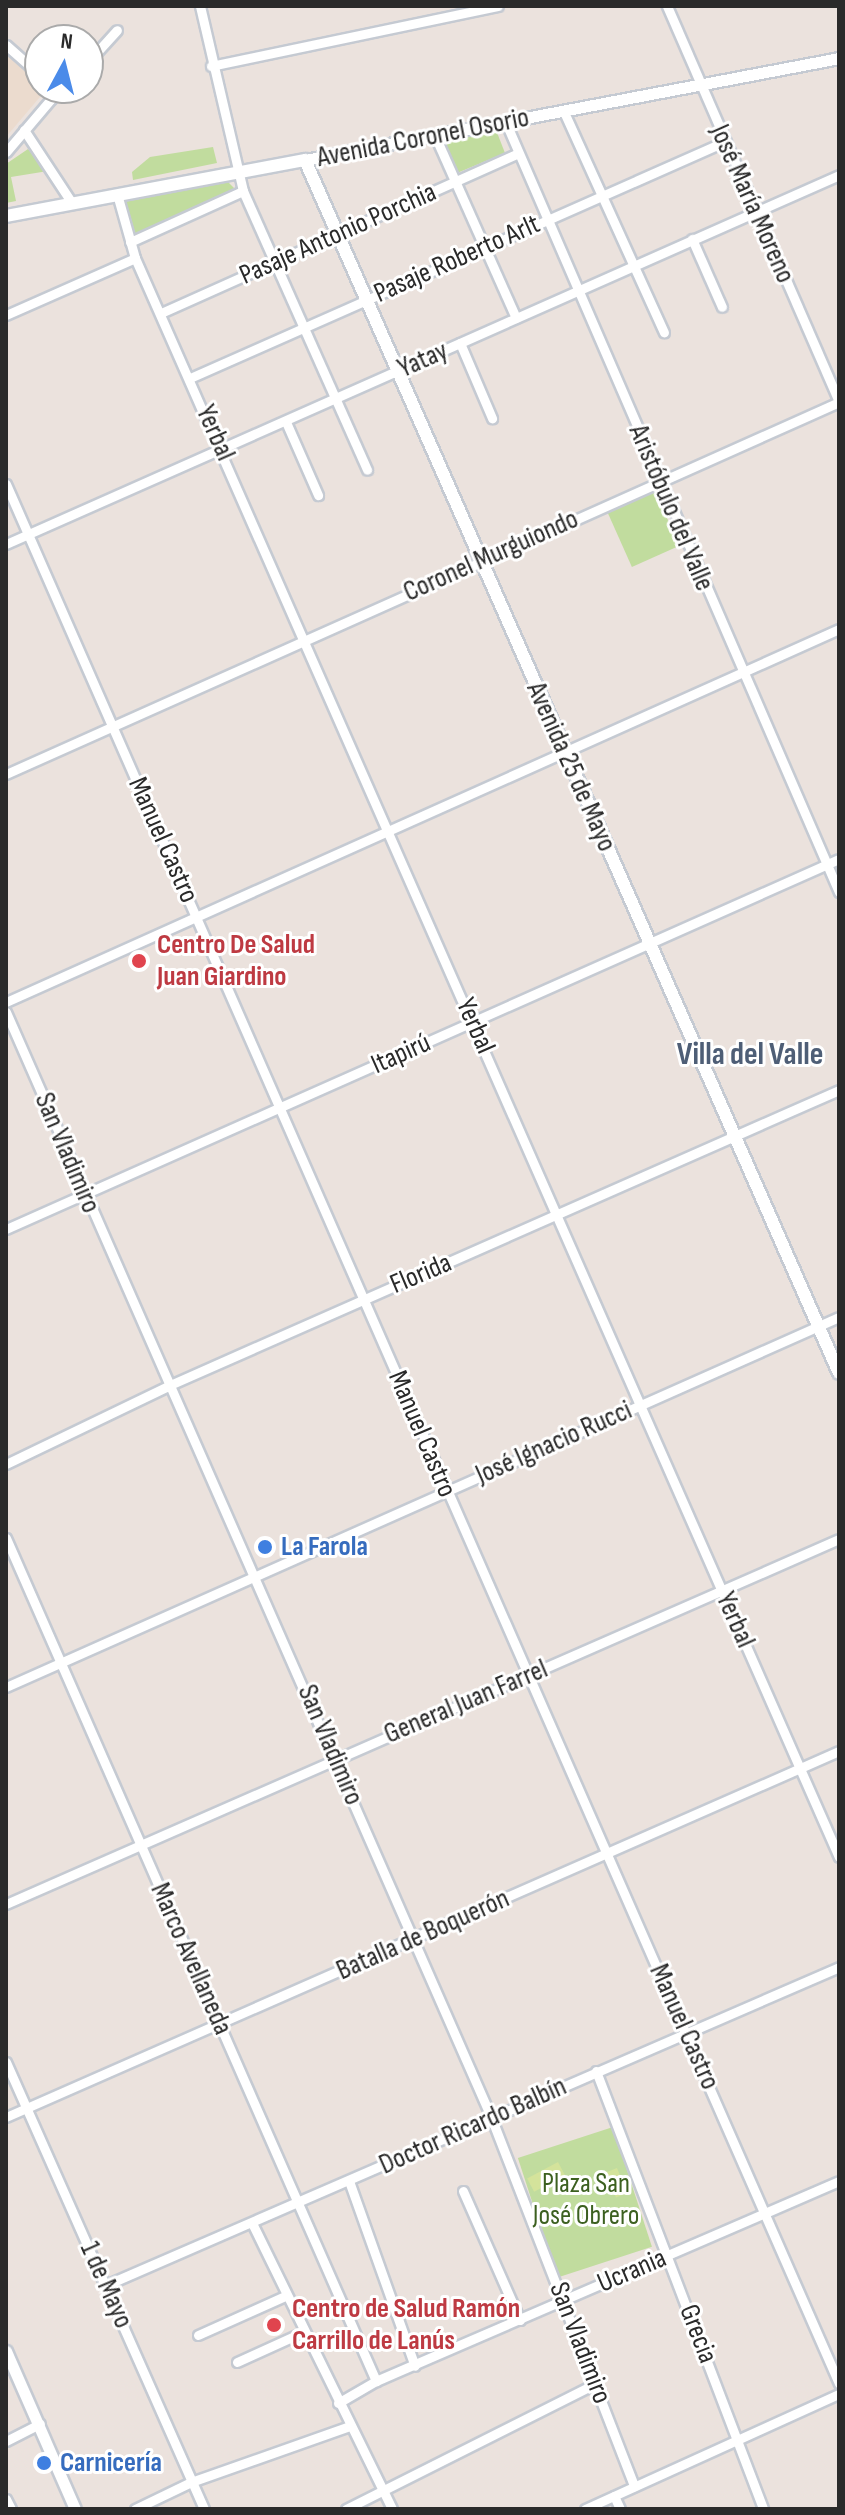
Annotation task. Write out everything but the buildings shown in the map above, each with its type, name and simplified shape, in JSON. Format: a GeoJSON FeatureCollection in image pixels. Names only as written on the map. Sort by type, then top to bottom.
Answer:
{"type":"FeatureCollection","features":[{"type":"Feature","properties":{"kind":"main road","name":"Avenida Coronel Osorio"},"geometry":{"type":"LineString","coordinates":[[6,216],[305,160]]}},
{"type":"Feature","properties":{"kind":"main road","name":"Avenida 25 de Mayo"},"geometry":{"type":"LineString","coordinates":[[305,160],[839,1373]]}},
{"type":"Feature","properties":{"kind":"street"},"geometry":{"type":"LineString","coordinates":[[200,6],[236,173],[367,470]]}},
{"type":"Feature","properties":{"kind":"street"},"geometry":{"type":"LineString","coordinates":[[211,66],[339,43],[498,6]]}},
{"type":"Feature","properties":{"kind":"street","name":"José María Moreno"},"geometry":{"type":"LineString","coordinates":[[667,6],[839,402]]}},
{"type":"Feature","properties":{"kind":"street"},"geometry":{"type":"LineString","coordinates":[[104,44],[117,30]]}},
{"type":"Feature","properties":{"kind":"street"},"geometry":{"type":"LineString","coordinates":[[6,45],[24,61]]}},
{"type":"Feature","properties":{"kind":"street","name":"Avenida Coronel Osorio"},"geometry":{"type":"LineString","coordinates":[[305,160],[839,58]]}},
{"type":"Feature","properties":{"kind":"street"},"geometry":{"type":"LineString","coordinates":[[6,152],[43,104]]}},
{"type":"Feature","properties":{"kind":"street"},"geometry":{"type":"LineString","coordinates":[[564,112],[664,332]]}},
{"type":"Feature","properties":{"kind":"street","name":"Aristóbulo del Valle"},"geometry":{"type":"LineString","coordinates":[[506,123],[544,219],[839,892]]}},
{"type":"Feature","properties":{"kind":"street"},"geometry":{"type":"LineString","coordinates":[[24,130],[72,203]]}},
{"type":"Feature","properties":{"kind":"street"},"geometry":{"type":"LineString","coordinates":[[435,136],[516,318]]}},
{"type":"Feature","properties":{"kind":"street","name":"Pasaje Roberto Arlt"},"geometry":{"type":"LineString","coordinates":[[190,378],[724,142]]}},
{"type":"Feature","properties":{"kind":"street","name":"Pasaje Antonio Porchia"},"geometry":{"type":"LineString","coordinates":[[161,313],[516,154]]}},
{"type":"Feature","properties":{"kind":"street","name":"Yatay"},"geometry":{"type":"LineString","coordinates":[[6,544],[839,175]]}},
{"type":"Feature","properties":{"kind":"street"},"geometry":{"type":"LineString","coordinates":[[130,242],[243,191]]}},
{"type":"Feature","properties":{"kind":"street","name":"Yerbal"},"geometry":{"type":"LineString","coordinates":[[117,194],[135,258],[306,640],[839,1857]]}},
{"type":"Feature","properties":{"kind":"street"},"geometry":{"type":"LineString","coordinates":[[692,239],[722,307]]}},
{"type":"Feature","properties":{"kind":"street"},"geometry":{"type":"LineString","coordinates":[[6,315],[135,258]]}},
{"type":"Feature","properties":{"kind":"street"},"geometry":{"type":"LineString","coordinates":[[460,343],[492,418]]}},
{"type":"Feature","properties":{"kind":"street","name":"Coronel Murguiondo"},"geometry":{"type":"LineString","coordinates":[[113,726],[839,402]]}},
{"type":"Feature","properties":{"kind":"street"},"geometry":{"type":"LineString","coordinates":[[286,422],[318,495]]}},
{"type":"Feature","properties":{"kind":"street","name":"Manuel Castro"},"geometry":{"type":"LineString","coordinates":[[6,484],[839,2383]]}},
{"type":"Feature","properties":{"kind":"street"},"geometry":{"type":"LineString","coordinates":[[6,1002],[744,675],[839,629]]}},
{"type":"Feature","properties":{"kind":"street"},"geometry":{"type":"LineString","coordinates":[[6,774],[113,726]]}},
{"type":"Feature","properties":{"kind":"street","name":"Itapirú"},"geometry":{"type":"LineString","coordinates":[[6,1229],[839,859]]}},
{"type":"Feature","properties":{"kind":"street","name":"San Vladimiro"},"geometry":{"type":"LineString","coordinates":[[6,1012],[84,1195],[256,1575],[491,2117],[565,2300],[634,2486]]}},
{"type":"Feature","properties":{"kind":"street","name":"Florida"},"geometry":{"type":"LineString","coordinates":[[6,1464],[170,1385],[839,1090]]}},
{"type":"Feature","properties":{"kind":"street","name":"José Ignacio Rucci"},"geometry":{"type":"LineString","coordinates":[[6,1687],[839,1317]]}},
{"type":"Feature","properties":{"kind":"street","name":"Marco Avellaneda"},"geometry":{"type":"LineString","coordinates":[[6,1538],[376,2381]]}},
{"type":"Feature","properties":{"kind":"street","name":"General Juan Farrel"},"geometry":{"type":"LineString","coordinates":[[6,1904],[839,1539]]}},
{"type":"Feature","properties":{"kind":"street","name":"Batalla de Boquerón"},"geometry":{"type":"LineString","coordinates":[[6,2117],[839,1751]]}},
{"type":"Feature","properties":{"kind":"street","name":"Doctor Ricardo Balbín"},"geometry":{"type":"LineString","coordinates":[[106,2285],[839,1967]]}},
{"type":"Feature","properties":{"kind":"street","name":"1 de Mayo"},"geometry":{"type":"LineString","coordinates":[[6,2062],[204,2509]]}},
{"type":"Feature","properties":{"kind":"street","name":"Grecia"},"geometry":{"type":"LineString","coordinates":[[596,2071],[763,2509]]}},
{"type":"Feature","properties":{"kind":"street"},"geometry":{"type":"LineString","coordinates":[[349,2181],[415,2366]]}},
{"type":"Feature","properties":{"kind":"street","name":"Ucrania"},"geometry":{"type":"LineString","coordinates":[[338,2403],[376,2381],[839,2181]]}},
{"type":"Feature","properties":{"kind":"street"},"geometry":{"type":"LineString","coordinates":[[463,2191],[520,2320]]}},
{"type":"Feature","properties":{"kind":"street"},"geometry":{"type":"LineString","coordinates":[[252,2223],[285,2296],[392,2509]]}},
{"type":"Feature","properties":{"kind":"street"},"geometry":{"type":"LineString","coordinates":[[198,2335],[285,2296]]}},
{"type":"Feature","properties":{"kind":"street"},"geometry":{"type":"LineString","coordinates":[[237,2362],[303,2332]]}},
{"type":"Feature","properties":{"kind":"street"},"geometry":{"type":"LineString","coordinates":[[6,2351],[75,2509]]}},
{"type":"Feature","properties":{"kind":"street"},"geometry":{"type":"LineString","coordinates":[[346,2509],[596,2383]]}},
{"type":"Feature","properties":{"kind":"street"},"geometry":{"type":"LineString","coordinates":[[585,2509],[839,2394]]}},
{"type":"Feature","properties":{"kind":"street"},"geometry":{"type":"LineString","coordinates":[[6,2441],[40,2424]]}},
{"type":"Feature","properties":{"kind":"street"},"geometry":{"type":"LineString","coordinates":[[135,2509],[191,2482],[350,2426]]}},
{"type":"Feature","properties":{"kind":"street"},"geometry":{"type":"LineString","coordinates":[[614,2496],[620,2509]]}},
{"type":"Feature","properties":{"kind":"street"},"geometry":{"type":"LineString","coordinates":[[6,2499],[11,2509]]}},
{"type":"Feature","properties":{"kind":"shaded area"},"geometry":{"type":"Polygon","coordinates":[[[6,51],[24,69],[24,104],[34,104],[6,137],[6,51]]]}},
{"type":"Feature","properties":{"kind":"green space"},"geometry":{"type":"Polygon","coordinates":[[[496,130],[505,153],[457,173],[442,140],[496,130]]]}},
{"type":"Feature","properties":{"kind":"green space"},"geometry":{"type":"Polygon","coordinates":[[[213,147],[217,163],[133,180],[132,172],[150,157],[213,147]]]}},
{"type":"Feature","properties":{"kind":"green space"},"geometry":{"type":"Polygon","coordinates":[[[28,149],[48,171],[11,177],[16,201],[6,203],[6,164],[28,149]]]}},
{"type":"Feature","properties":{"kind":"green space"},"geometry":{"type":"Polygon","coordinates":[[[228,182],[236,190],[134,235],[124,199],[228,182]]]}},
{"type":"Feature","properties":{"kind":"green space"},"geometry":{"type":"Polygon","coordinates":[[[655,491],[679,546],[632,567],[607,512],[655,491]]]}},
{"type":"Feature","properties":{"kind":"green space","name":"Plaza San José Obrero"},"geometry":{"type":"Polygon","coordinates":[[[613,2127],[652,2247],[557,2278],[518,2158],[613,2127]]]}},
{"type":"Feature","properties":{"kind":"green space"},"geometry":{"type":"Polygon","coordinates":[[[558,2162],[565,2175],[534,2192],[527,2178],[558,2162]]]}},
{"type":"Feature","properties":{"kind":"green space"},"geometry":{"type":"Polygon","coordinates":[[[617,2168],[627,2193],[616,2198],[606,2172],[617,2168]]]}},
{"type":"Feature","properties":{"kind":"place","name":"Centro De Salud Juan Giardino"},"geometry":{"type":"Point","coordinates":[139,961]}},
{"type":"Feature","properties":{"kind":"place","name":"La Farola"},"geometry":{"type":"Point","coordinates":[265,1547]}},
{"type":"Feature","properties":{"kind":"place","name":"Centro de Salud Ramón Carrillo de Lanús"},"geometry":{"type":"Point","coordinates":[274,2325]}},
{"type":"Feature","properties":{"kind":"place","name":"Carnicería"},"geometry":{"type":"Point","coordinates":[44,2463]}},
{"type":"Feature","properties":{"kind":"district","name":"Villa del Valle"},"geometry":{"type":"Point","coordinates":[750,1055]}}]}
